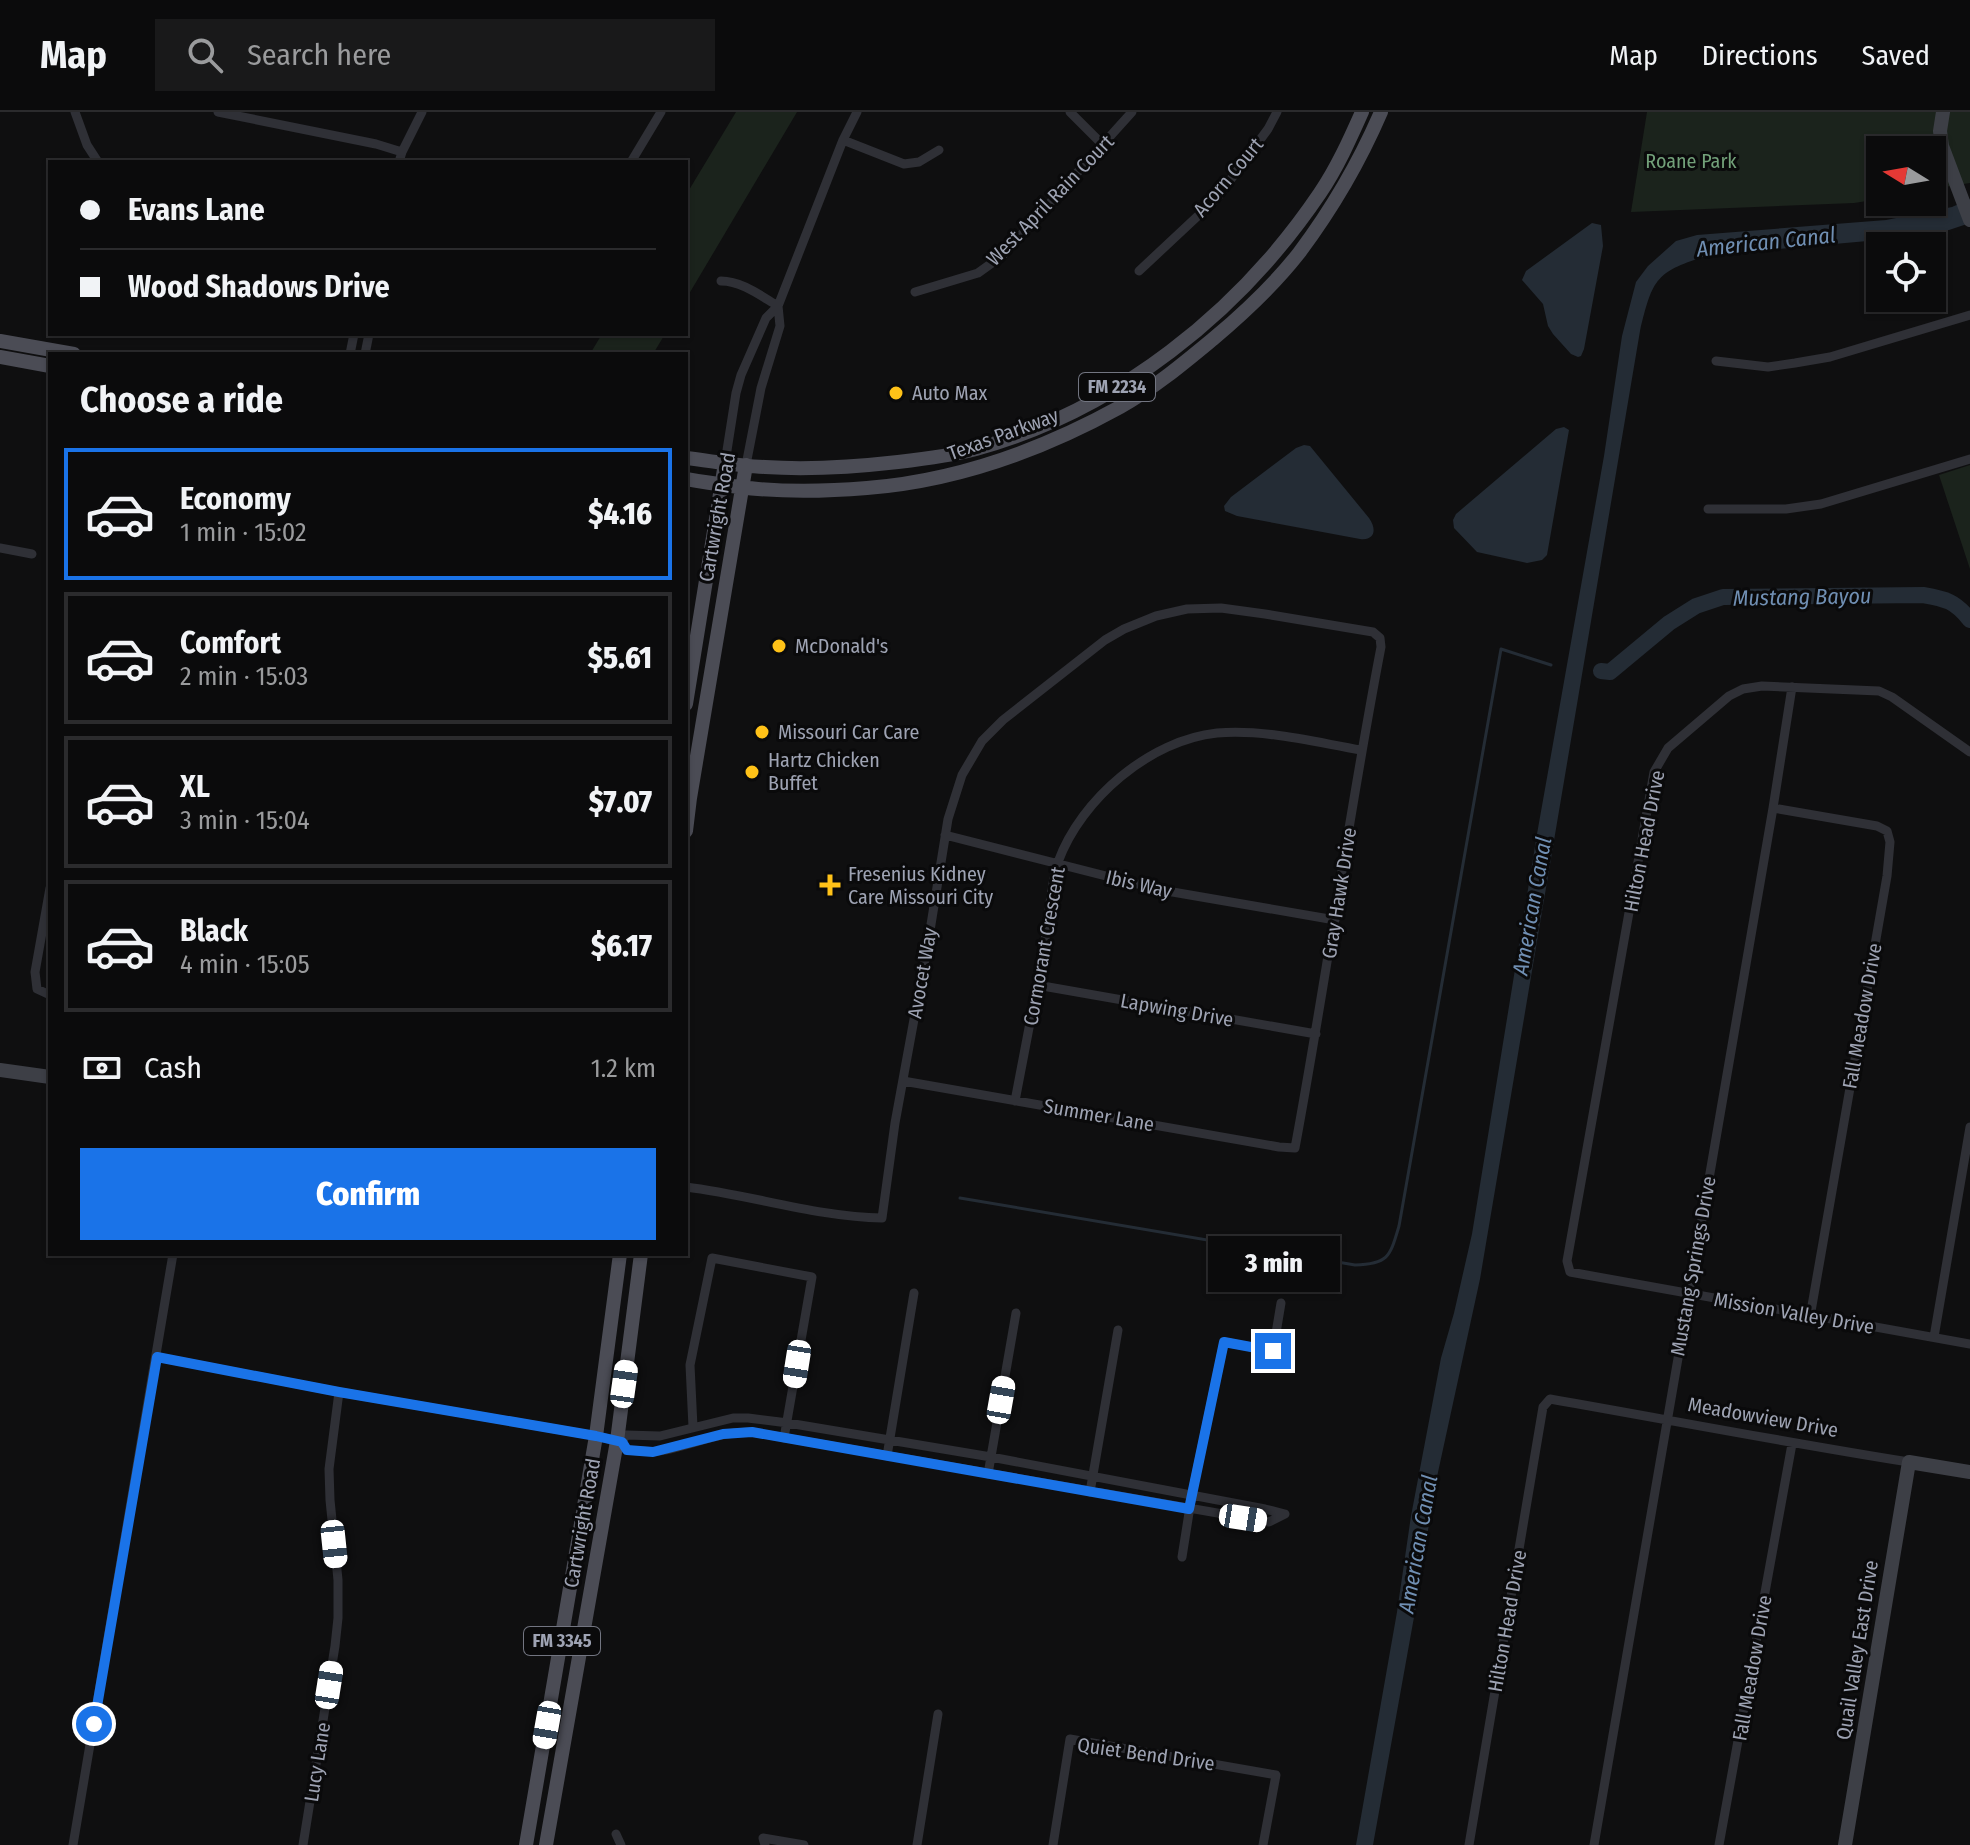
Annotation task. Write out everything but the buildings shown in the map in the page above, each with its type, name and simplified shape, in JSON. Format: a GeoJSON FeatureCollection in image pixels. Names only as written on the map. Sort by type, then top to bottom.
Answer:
{"type":"FeatureCollection","features":[{"type":"Feature","properties":{"kind":"main road","name":"Texas Parkway"},"geometry":{"type":"LineString","coordinates":[[688,458],[746,465],[828,467],[934,458],[976,449],[1027,432],[1103,396],[1146,370],[1195,332],[1252,280],[1322,190],[1362,112]]}},
{"type":"Feature","properties":{"kind":"main road","name":"Texas Parkway"},"geometry":{"type":"LineString","coordinates":[[688,479],[759,489],[833,490],[877,487],[944,476],[1041,445],[1122,406],[1203,348],[1283,271],[1335,202],[1381,112]]}},
{"type":"Feature","properties":{"kind":"main road"},"geometry":{"type":"LineString","coordinates":[[0,341],[63,352]]}},
{"type":"Feature","properties":{"kind":"main road"},"geometry":{"type":"LineString","coordinates":[[0,357],[48,366]]}},
{"type":"Feature","properties":{"kind":"main road","name":"Cartwright Road"},"geometry":{"type":"LineString","coordinates":[[688,690],[725,463]]}},
{"type":"Feature","properties":{"kind":"main road","name":"Cartwright Road"},"geometry":{"type":"LineString","coordinates":[[688,798],[746,465]]}},
{"type":"Feature","properties":{"kind":"main road"},"geometry":{"type":"LineString","coordinates":[[690,677],[710,680]]}},
{"type":"Feature","properties":{"kind":"main road","name":"Cartwright Road"},"geometry":{"type":"LineString","coordinates":[[526,1845],[596,1436],[620,1256]]}},
{"type":"Feature","properties":{"kind":"main road","name":"Cartwright Road"},"geometry":{"type":"LineString","coordinates":[[546,1845],[619,1441],[641,1256]]}},
{"type":"Feature","properties":{"kind":"main road"},"geometry":{"type":"LineString","coordinates":[[547,1725],[568,1727]]}},
{"type":"Feature","properties":{"kind":"street"},"geometry":{"type":"LineString","coordinates":[[75,112],[87,145],[97,160]]}},
{"type":"Feature","properties":{"kind":"street"},"geometry":{"type":"LineString","coordinates":[[218,112],[376,144],[400,157],[422,112]]}},
{"type":"Feature","properties":{"kind":"street"},"geometry":{"type":"LineString","coordinates":[[632,160],[661,112]]}},
{"type":"Feature","properties":{"kind":"street","name":"Cartwright Road"},"geometry":{"type":"LineString","coordinates":[[725,463],[741,375],[766,318],[778,306],[843,140],[857,112]]}},
{"type":"Feature","properties":{"kind":"street"},"geometry":{"type":"LineString","coordinates":[[1070,112],[1103,145]]}},
{"type":"Feature","properties":{"kind":"street","name":"West April Rain Court"},"geometry":{"type":"LineString","coordinates":[[915,292],[978,273],[1003,255],[1132,112]]}},
{"type":"Feature","properties":{"kind":"street","name":"Acorn Court"},"geometry":{"type":"LineString","coordinates":[[1139,271],[1217,198],[1277,112]]}},
{"type":"Feature","properties":{"kind":"street"},"geometry":{"type":"LineString","coordinates":[[1943,112],[1940,131],[1942,146],[1970,220]]}},
{"type":"Feature","properties":{"kind":"street"},"geometry":{"type":"LineString","coordinates":[[843,140],[904,164],[919,162],[939,150]]}},
{"type":"Feature","properties":{"kind":"street"},"geometry":{"type":"LineString","coordinates":[[721,281],[741,285],[778,306]]}},
{"type":"Feature","properties":{"kind":"street","name":"Cartwright Road"},"geometry":{"type":"LineString","coordinates":[[746,465],[761,388],[780,326],[778,306]]}},
{"type":"Feature","properties":{"kind":"street"},"geometry":{"type":"LineString","coordinates":[[1716,361],[1768,367],[1830,357],[1970,315]]}},
{"type":"Feature","properties":{"kind":"street"},"geometry":{"type":"LineString","coordinates":[[1708,509],[1786,509],[1821,504],[1970,459]]}},
{"type":"Feature","properties":{"kind":"street"},"geometry":{"type":"LineString","coordinates":[[0,548],[32,554]]}},
{"type":"Feature","properties":{"kind":"street","name":"Avocet Way"},"geometry":{"type":"LineString","coordinates":[[688,1187],[856,1217],[882,1218],[895,1123],[948,819],[962,775],[982,741],[1014,711],[1105,640],[1156,616],[1187,609],[1221,608],[1265,614],[1373,632],[1380,638]]}},
{"type":"Feature","properties":{"kind":"street","name":"Gray Hawk Drive"},"geometry":{"type":"LineString","coordinates":[[1295,1148],[1381,647],[1380,638]]}},
{"type":"Feature","properties":{"kind":"street","name":"Hilton Head Drive"},"geometry":{"type":"LineString","coordinates":[[1570,1272],[1567,1261],[1654,772],[1668,748],[1729,696],[1743,689],[1762,686],[1879,691],[1970,752]]}},
{"type":"Feature","properties":{"kind":"street","name":"Mustang Springs Drive"},"geometry":{"type":"LineString","coordinates":[[1594,1845],[1792,687]]}},
{"type":"Feature","properties":{"kind":"street","name":"Cormorant Crescent"},"geometry":{"type":"LineString","coordinates":[[1015,1101],[1057,864],[1078,824],[1119,778],[1158,751],[1184,740],[1214,734],[1242,732],[1275,735],[1361,750]]}},
{"type":"Feature","properties":{"kind":"street","name":"Fall Meadow Drive"},"geometry":{"type":"LineString","coordinates":[[1773,808],[1877,826],[1887,831],[1890,842],[1810,1317]]}},
{"type":"Feature","properties":{"kind":"street","name":"Ibis Way"},"geometry":{"type":"LineString","coordinates":[[945,835],[1161,890],[1335,920]]}},
{"type":"Feature","properties":{"kind":"street"},"geometry":{"type":"LineString","coordinates":[[48,899],[35,972],[37,989],[48,994]]}},
{"type":"Feature","properties":{"kind":"street","name":"Lapwing Drive"},"geometry":{"type":"LineString","coordinates":[[1037,985],[1316,1034]]}},
{"type":"Feature","properties":{"kind":"street"},"geometry":{"type":"LineString","coordinates":[[0,1070],[48,1077]]}},
{"type":"Feature","properties":{"kind":"street","name":"Summer Lane"},"geometry":{"type":"LineString","coordinates":[[903,1081],[1295,1148]]}},
{"type":"Feature","properties":{"kind":"street"},"geometry":{"type":"LineString","coordinates":[[1934,1337],[1970,1127]]}},
{"type":"Feature","properties":{"kind":"street"},"geometry":{"type":"LineString","coordinates":[[73,1845],[173,1256]]}},
{"type":"Feature","properties":{"kind":"street"},"geometry":{"type":"LineString","coordinates":[[693,1427],[690,1365],[712,1258],[812,1277],[784,1438]]}},
{"type":"Feature","properties":{"kind":"street","name":"Mission Valley Drive"},"geometry":{"type":"LineString","coordinates":[[1570,1272],[1970,1344]]}},
{"type":"Feature","properties":{"kind":"street"},"geometry":{"type":"LineString","coordinates":[[887,1456],[914,1293]]}},
{"type":"Feature","properties":{"kind":"street"},"geometry":{"type":"LineString","coordinates":[[1182,1557],[1224,1342],[1273,1351],[1281,1303]]}},
{"type":"Feature","properties":{"kind":"street"},"geometry":{"type":"LineString","coordinates":[[988,1474],[1016,1313]]}},
{"type":"Feature","properties":{"kind":"street"},"geometry":{"type":"LineString","coordinates":[[1090,1492],[1118,1330]]}},
{"type":"Feature","properties":{"kind":"street"},"geometry":{"type":"LineString","coordinates":[[157,1357],[596,1436],[619,1441],[627,1450],[653,1452],[723,1434],[752,1432],[1269,1522],[1285,1514],[991,1457],[748,1418],[733,1418],[660,1436],[626,1435],[619,1441]]}},
{"type":"Feature","properties":{"kind":"street","name":"Lucy Lane"},"geometry":{"type":"LineString","coordinates":[[303,1845],[338,1618],[329,1469],[339,1392]]}},
{"type":"Feature","properties":{"kind":"street","name":"Hilton Head Drive"},"geometry":{"type":"LineString","coordinates":[[1469,1845],[1543,1407],[1550,1399]]}},
{"type":"Feature","properties":{"kind":"street","name":"Meadowview Drive"},"geometry":{"type":"LineString","coordinates":[[1550,1399],[1792,1444],[1970,1472]]}},
{"type":"Feature","properties":{"kind":"street","name":"Fall Meadow Drive"},"geometry":{"type":"LineString","coordinates":[[1719,1845],[1792,1444]]}},
{"type":"Feature","properties":{"kind":"street","name":"Quail Valley East Drive"},"geometry":{"type":"LineString","coordinates":[[1845,1845],[1909,1462]]}},
{"type":"Feature","properties":{"kind":"street"},"geometry":{"type":"LineString","coordinates":[[917,1845],[938,1714]]}},
{"type":"Feature","properties":{"kind":"street","name":"Quiet Bend Drive"},"geometry":{"type":"LineString","coordinates":[[1053,1845],[1070,1739],[1276,1775],[1263,1845]]}},
{"type":"Feature","properties":{"kind":"street"},"geometry":{"type":"LineString","coordinates":[[616,1834],[621,1845]]}},
{"type":"Feature","properties":{"kind":"street"},"geometry":{"type":"LineString","coordinates":[[765,1845],[763,1838],[804,1845]]}},
{"type":"Feature","properties":{"kind":"green space"},"geometry":{"type":"Polygon","coordinates":[[[736,112],[797,112],[688,296],[688,192],[736,112]]]}},
{"type":"Feature","properties":{"kind":"green space","name":"Roane Park"},"geometry":{"type":"Polygon","coordinates":[[[1647,112],[1970,112],[1970,183],[1946,187],[1946,136],[1866,136],[1866,201],[1631,212],[1647,112]]]}},
{"type":"Feature","properties":{"kind":"green space"},"geometry":{"type":"Polygon","coordinates":[[[601,336],[664,336],[654,352],[591,352],[601,336]]]}},
{"type":"Feature","properties":{"kind":"green space"},"geometry":{"type":"Polygon","coordinates":[[[1970,465],[1970,569],[1939,475],[1970,465]]]}},
{"type":"Feature","properties":{"kind":"water","name":"American Canal"},"geometry":{"type":"Polygon","coordinates":[[[1970,199],[1970,223],[1936,232],[1866,232],[1866,241],[1709,255],[1667,272],[1649,299],[1640,331],[1480,1279],[1435,1486],[1373,1845],[1356,1845],[1411,1516],[1441,1358],[1472,1234],[1622,336],[1636,282],[1648,266],[1676,241],[1697,235],[1906,216],[1946,216],[1946,208],[1970,199]]]}},
{"type":"Feature","properties":{"kind":"water"},"geometry":{"type":"Polygon","coordinates":[[[1592,223],[1601,225],[1603,246],[1584,349],[1578,357],[1571,354],[1553,334],[1543,304],[1522,280],[1526,271],[1592,223]]]}},
{"type":"Feature","properties":{"kind":"water"},"geometry":{"type":"Polygon","coordinates":[[[1564,427],[1569,430],[1547,555],[1542,560],[1527,563],[1477,552],[1454,528],[1456,514],[1556,429],[1564,427]]]}},
{"type":"Feature","properties":{"kind":"water"},"geometry":{"type":"Polygon","coordinates":[[[1304,445],[1310,446],[1372,522],[1372,536],[1360,539],[1237,516],[1225,511],[1224,506],[1231,497],[1304,445]]]}},
{"type":"Feature","properties":{"kind":"waterway","name":"Mustang Bayou"},"geometry":{"type":"LineString","coordinates":[[1601,671],[1610,672],[1669,623],[1696,606],[1723,597],[1923,595],[1950,602],[1970,620]]}},
{"type":"Feature","properties":{"kind":"waterway"},"geometry":{"type":"LineString","coordinates":[[960,1198],[1355,1265],[1375,1263],[1386,1256],[1399,1226],[1501,649],[1551,665]]}},
{"type":"Feature","properties":{"kind":"place","name":"Auto Max"},"geometry":{"type":"Point","coordinates":[896,393]}},
{"type":"Feature","properties":{"kind":"place","name":"McDonald's"},"geometry":{"type":"Point","coordinates":[779,646]}},
{"type":"Feature","properties":{"kind":"place","name":"Missouri Car Care"},"geometry":{"type":"Point","coordinates":[762,732]}},
{"type":"Feature","properties":{"kind":"place","name":"Hartz Chicken Buffet"},"geometry":{"type":"Point","coordinates":[752,772]}},
{"type":"Feature","properties":{"kind":"place","name":"Fresenius Kidney Care Missouri City"},"geometry":{"type":"Point","coordinates":[830,885]}},
{"type":"Feature","properties":{"kind":"route"},"geometry":{"type":"LineString","coordinates":[[94,1724],[157,1357],[596,1436],[622,1442],[627,1450],[653,1452],[723,1434],[752,1432],[1189,1509],[1224,1342],[1273,1351]]}}]}
